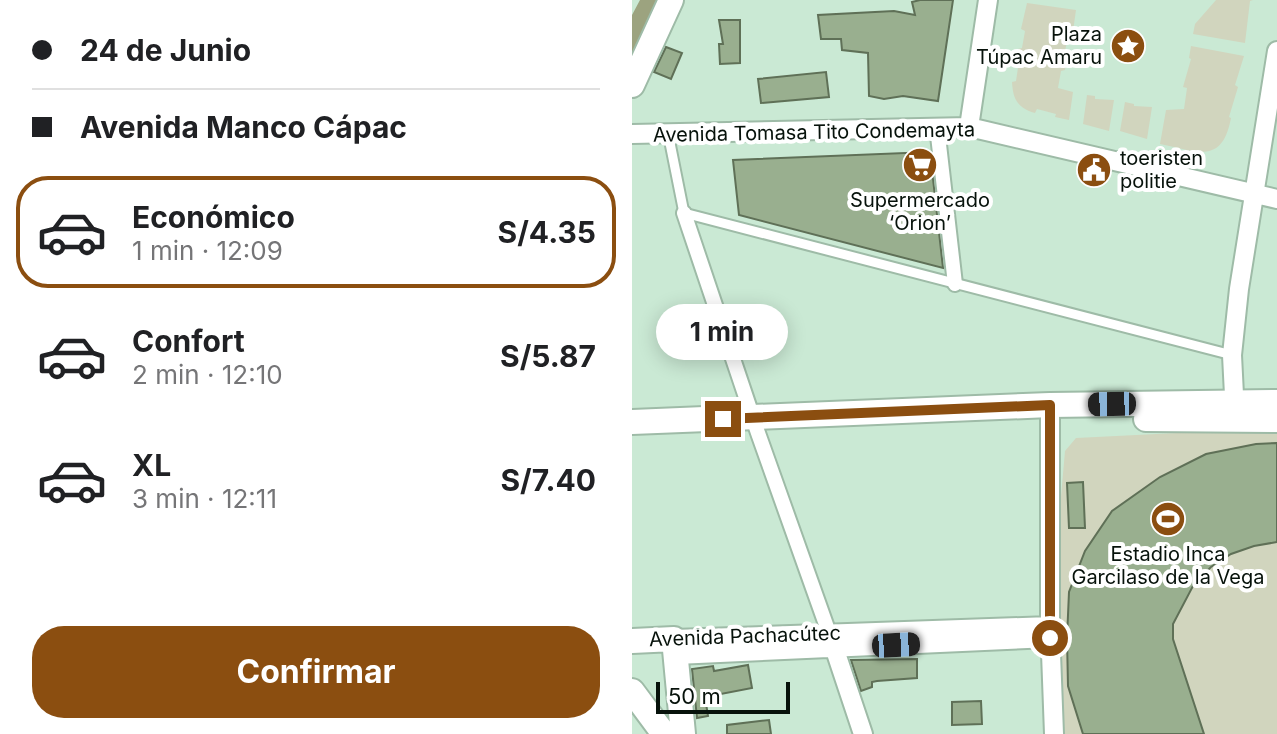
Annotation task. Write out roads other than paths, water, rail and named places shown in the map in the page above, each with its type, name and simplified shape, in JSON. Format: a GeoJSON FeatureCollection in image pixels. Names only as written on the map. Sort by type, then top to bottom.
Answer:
{"type":"FeatureCollection","features":[{"type":"Feature","properties":{"kind":"main road"},"geometry":{"type":"LineString","coordinates":[[635,80],[671,0]]}},
{"type":"Feature","properties":{"kind":"main road"},"geometry":{"type":"LineString","coordinates":[[1235,412],[1277,402]]}},
{"type":"Feature","properties":{"kind":"main road"},"geometry":{"type":"LineString","coordinates":[[632,435],[755,425],[1051,413],[1235,412],[1277,420]]}},
{"type":"Feature","properties":{"kind":"main road"},"geometry":{"type":"LineString","coordinates":[[632,422],[755,425]]}},
{"type":"Feature","properties":{"kind":"main road","name":"Avenida Pachacútec"},"geometry":{"type":"LineString","coordinates":[[632,641],[675,647]]}},
{"type":"Feature","properties":{"kind":"main road"},"geometry":{"type":"LineString","coordinates":[[632,655],[675,647],[683,734]]}},
{"type":"Feature","properties":{"kind":"main road"},"geometry":{"type":"LineString","coordinates":[[632,691],[664,734]]}},
{"type":"Feature","properties":{"kind":"street"},"geometry":{"type":"LineString","coordinates":[[969,127],[988,0]]}},
{"type":"Feature","properties":{"kind":"street"},"geometry":{"type":"LineString","coordinates":[[1235,412],[1232,355],[1277,51]]}},
{"type":"Feature","properties":{"kind":"street"},"geometry":{"type":"LineString","coordinates":[[937,127],[955,284]]}},
{"type":"Feature","properties":{"kind":"street","name":"Avenida Tomasa Tito Condemayta"},"geometry":{"type":"LineString","coordinates":[[632,134],[969,127],[1277,199]]}},
{"type":"Feature","properties":{"kind":"street"},"geometry":{"type":"LineString","coordinates":[[684,213],[863,734]]}},
{"type":"Feature","properties":{"kind":"street"},"geometry":{"type":"LineString","coordinates":[[1051,413],[1050,632],[1054,734]]}},
{"type":"Feature","properties":{"kind":"street","name":"Avenida Pachacútec"},"geometry":{"type":"LineString","coordinates":[[675,647],[1050,632]]}},
{"type":"Feature","properties":{"kind":"lane"},"geometry":{"type":"LineString","coordinates":[[668,133],[684,213],[1232,355]]}},
{"type":"Feature","properties":{"kind":"place","name":"Plaza Túpac Amaru"},"geometry":{"type":"Point","coordinates":[1128,46]}},
{"type":"Feature","properties":{"kind":"place","name":"Supermercado ‘Orion’"},"geometry":{"type":"Point","coordinates":[920,165]}},
{"type":"Feature","properties":{"kind":"place","name":"toeristen politie"},"geometry":{"type":"Point","coordinates":[1094,170]}},
{"type":"Feature","properties":{"kind":"place","name":"Estadio Inca Garcilaso de la Vega"},"geometry":{"type":"Point","coordinates":[1168,519]}}]}
